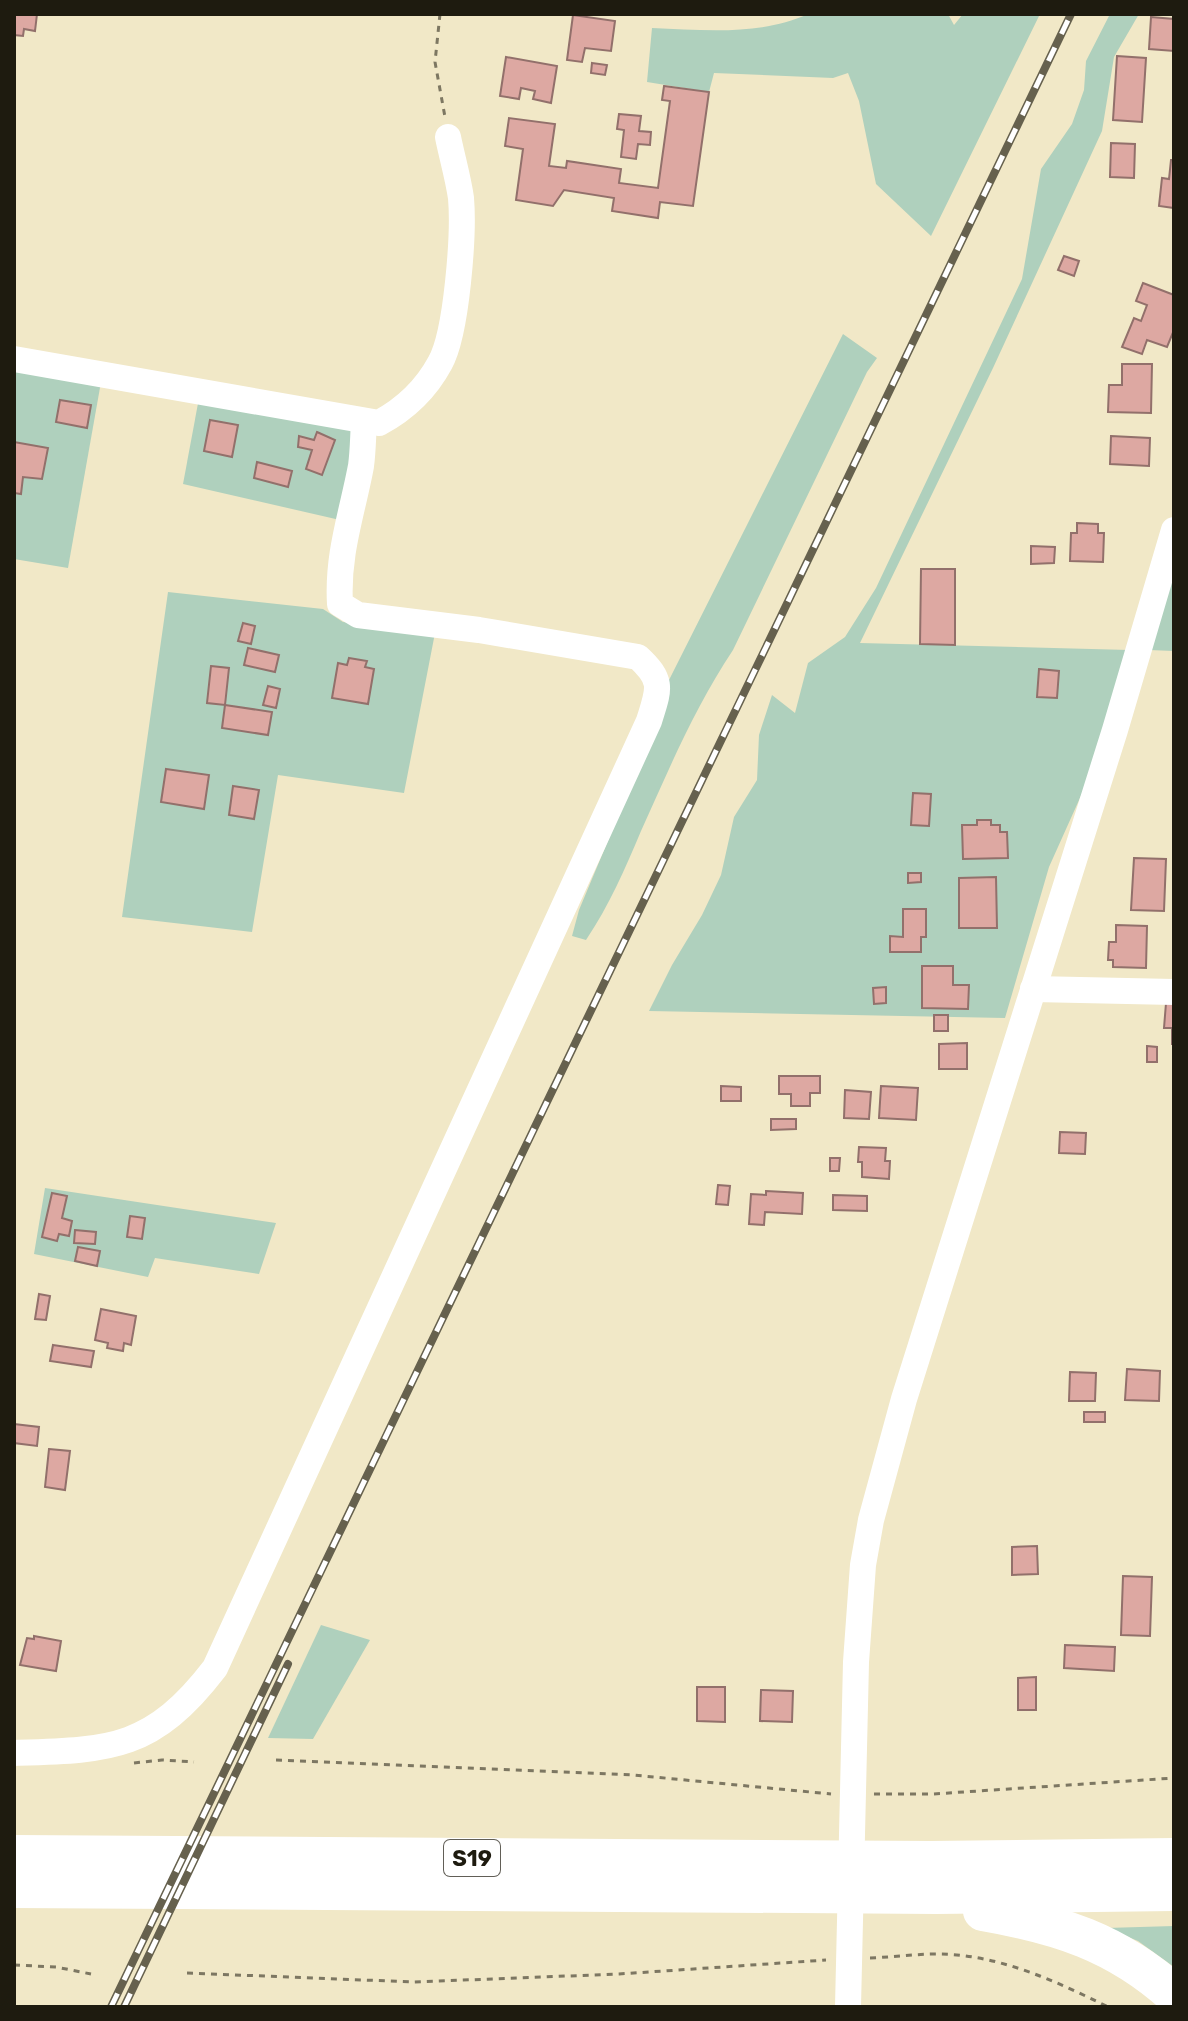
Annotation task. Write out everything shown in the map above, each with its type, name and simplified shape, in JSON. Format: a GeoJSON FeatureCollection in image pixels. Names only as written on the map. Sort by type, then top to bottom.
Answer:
{"type":"FeatureCollection","features":[{"type":"Feature","properties":{"kind":"highway","name":"S19"},"geometry":{"type":"LineString","coordinates":[[14,1855],[931,1861],[1174,1858]]}},
{"type":"Feature","properties":{"kind":"highway","name":"S19"},"geometry":{"type":"LineString","coordinates":[[14,1888],[855,1893],[1174,1891]]}},
{"type":"Feature","properties":{"kind":"highway"},"geometry":{"type":"LineString","coordinates":[[855,1893],[1020,1917],[1067,1930],[1123,1955],[1174,1994]]}},
{"type":"Feature","properties":{"kind":"street"},"geometry":{"type":"LineString","coordinates":[[14,359],[379,423],[396,414],[423,390],[442,360],[457,290],[461,238],[461,197],[448,137]]}},
{"type":"Feature","properties":{"kind":"street"},"geometry":{"type":"LineString","coordinates":[[14,1753],[84,1751],[128,1742],[178,1712],[215,1668],[642,735],[659,690],[655,673],[638,657],[401,618],[358,615],[340,604],[338,577],[347,518],[361,464],[364,422]]}},
{"type":"Feature","properties":{"kind":"street"},"geometry":{"type":"LineString","coordinates":[[848,2000],[859,1608],[871,1520],[908,1385],[1115,730],[1174,530]]}},
{"type":"Feature","properties":{"kind":"street"},"geometry":{"type":"LineString","coordinates":[[1033,989],[1174,992]]}},
{"type":"Feature","properties":{"kind":"path"},"geometry":{"type":"LineString","coordinates":[[440,14],[435,62],[448,137]]}},
{"type":"Feature","properties":{"kind":"path"},"geometry":{"type":"LineString","coordinates":[[276,1760],[633,1775],[844,1794]]}},
{"type":"Feature","properties":{"kind":"path"},"geometry":{"type":"LineString","coordinates":[[874,1794],[933,1794],[1174,1778]]}},
{"type":"Feature","properties":{"kind":"path"},"geometry":{"type":"LineString","coordinates":[[864,1958],[941,1954],[988,1961],[1049,1980],[1108,2007]]}},
{"type":"Feature","properties":{"kind":"path"},"geometry":{"type":"LineString","coordinates":[[187,1973],[414,1982],[589,1976],[836,1960]]}},
{"type":"Feature","properties":{"kind":"path"},"geometry":{"type":"LineString","coordinates":[[14,1965],[56,1967],[91,1974]]}},
{"type":"Feature","properties":{"kind":"green space"},"geometry":{"type":"Polygon","coordinates":[[[808,14],[948,14],[954,25],[963,14],[1040,14],[931,236],[876,184],[859,101],[848,73],[833,78],[714,73],[709,92],[647,82],[652,28],[751,29],[808,14]]]}},
{"type":"Feature","properties":{"kind":"green space"},"geometry":{"type":"Polygon","coordinates":[[[1110,14],[1139,14],[1114,57],[1102,131],[993,368],[860,643],[1129,650],[1097,760],[1049,867],[1005,1018],[649,1011],[721,875],[734,817],[757,780],[759,735],[772,695],[795,713],[808,663],[845,637],[876,588],[1022,279],[1041,169],[1072,124],[1084,90],[1086,61],[1110,14]]]}},
{"type":"Feature","properties":{"kind":"green space"},"geometry":{"type":"Polygon","coordinates":[[[843,334],[877,358],[867,372],[733,650],[683,739],[609,901],[586,940],[572,936],[579,910],[638,769],[669,680],[843,334]]]}},
{"type":"Feature","properties":{"kind":"green space"},"geometry":{"type":"Polygon","coordinates":[[[14,367],[101,382],[68,568],[14,559],[14,367]]]}},
{"type":"Feature","properties":{"kind":"green space"},"geometry":{"type":"Polygon","coordinates":[[[199,398],[351,427],[357,439],[340,520],[183,484],[199,398]]]}},
{"type":"Feature","properties":{"kind":"green space"},"geometry":{"type":"Polygon","coordinates":[[[1174,565],[1174,651],[1149,650],[1174,565]]]}},
{"type":"Feature","properties":{"kind":"green space"},"geometry":{"type":"Polygon","coordinates":[[[168,592],[323,609],[343,622],[435,633],[404,793],[278,775],[252,932],[122,917],[168,592]]]}},
{"type":"Feature","properties":{"kind":"green space"},"geometry":{"type":"Polygon","coordinates":[[[45,1188],[276,1223],[259,1274],[155,1258],[148,1277],[34,1254],[45,1188]]]}},
{"type":"Feature","properties":{"kind":"green space"},"geometry":{"type":"Polygon","coordinates":[[[321,1625],[370,1640],[313,1739],[268,1738],[321,1625]]]}},
{"type":"Feature","properties":{"kind":"green space"},"geometry":{"type":"Polygon","coordinates":[[[1174,1926],[1174,1967],[1138,1941],[1106,1928],[1174,1926]]]}},
{"type":"Feature","properties":{"kind":"building"},"geometry":{"type":"Polygon","coordinates":[[[14,14],[37,14],[35,31],[24,29],[23,36],[14,35],[14,14]]]}},
{"type":"Feature","properties":{"kind":"building"},"geometry":{"type":"Polygon","coordinates":[[[573,15],[615,21],[611,51],[585,48],[582,62],[567,60],[573,15]]]}},
{"type":"Feature","properties":{"kind":"building"},"geometry":{"type":"Polygon","coordinates":[[[1151,17],[1174,19],[1174,51],[1149,49],[1151,17]]]}},
{"type":"Feature","properties":{"kind":"building"},"geometry":{"type":"Polygon","coordinates":[[[1117,56],[1146,58],[1142,122],[1113,120],[1117,56]]]}},
{"type":"Feature","properties":{"kind":"building"},"geometry":{"type":"Polygon","coordinates":[[[506,57],[557,66],[551,103],[533,99],[535,91],[521,88],[519,99],[500,96],[506,57]]]}},
{"type":"Feature","properties":{"kind":"building"},"geometry":{"type":"Polygon","coordinates":[[[592,63],[607,65],[605,75],[591,73],[592,63]]]}},
{"type":"Feature","properties":{"kind":"building"},"geometry":{"type":"Polygon","coordinates":[[[664,86],[709,92],[693,206],[660,202],[658,218],[612,211],[614,198],[564,190],[553,206],[516,200],[523,149],[505,146],[509,118],[555,124],[549,166],[566,168],[567,161],[621,169],[619,183],[658,188],[670,101],[662,100],[664,86]]]}},
{"type":"Feature","properties":{"kind":"building"},"geometry":{"type":"Polygon","coordinates":[[[619,114],[641,116],[639,131],[651,132],[650,145],[638,144],[636,159],[621,157],[624,130],[617,129],[619,114]]]}},
{"type":"Feature","properties":{"kind":"building"},"geometry":{"type":"Polygon","coordinates":[[[1111,143],[1135,144],[1134,178],[1110,177],[1111,143]]]}},
{"type":"Feature","properties":{"kind":"building"},"geometry":{"type":"Polygon","coordinates":[[[1171,160],[1174,160],[1174,208],[1159,206],[1162,178],[1169,179],[1171,160]]]}},
{"type":"Feature","properties":{"kind":"building"},"geometry":{"type":"Polygon","coordinates":[[[1064,256],[1079,261],[1074,276],[1058,270],[1064,256]]]}},
{"type":"Feature","properties":{"kind":"building"},"geometry":{"type":"Polygon","coordinates":[[[1143,283],[1174,295],[1174,330],[1167,347],[1147,340],[1142,354],[1122,347],[1134,318],[1141,321],[1147,305],[1136,301],[1143,283]]]}},
{"type":"Feature","properties":{"kind":"building"},"geometry":{"type":"Polygon","coordinates":[[[1122,364],[1152,364],[1151,413],[1108,412],[1109,385],[1122,385],[1122,364]]]}},
{"type":"Feature","properties":{"kind":"building"},"geometry":{"type":"Polygon","coordinates":[[[60,400],[91,405],[87,428],[56,422],[60,400]]]}},
{"type":"Feature","properties":{"kind":"building"},"geometry":{"type":"Polygon","coordinates":[[[210,420],[238,425],[232,457],[204,451],[210,420]]]}},
{"type":"Feature","properties":{"kind":"building"},"geometry":{"type":"Polygon","coordinates":[[[317,432],[335,440],[322,475],[306,469],[312,450],[298,447],[299,436],[314,440],[317,432]]]}},
{"type":"Feature","properties":{"kind":"building"},"geometry":{"type":"Polygon","coordinates":[[[1111,436],[1150,438],[1149,466],[1110,464],[1111,436]]]}},
{"type":"Feature","properties":{"kind":"building"},"geometry":{"type":"Polygon","coordinates":[[[14,442],[48,448],[42,479],[23,477],[21,494],[14,493],[14,442]]]}},
{"type":"Feature","properties":{"kind":"building"},"geometry":{"type":"Polygon","coordinates":[[[257,462],[292,471],[288,487],[254,478],[257,462]]]}},
{"type":"Feature","properties":{"kind":"building"},"geometry":{"type":"Polygon","coordinates":[[[1077,523],[1098,524],[1098,533],[1104,533],[1103,562],[1070,561],[1071,533],[1077,533],[1077,523]]]}},
{"type":"Feature","properties":{"kind":"building"},"geometry":{"type":"Polygon","coordinates":[[[1031,546],[1055,547],[1054,563],[1031,564],[1031,546]]]}},
{"type":"Feature","properties":{"kind":"building"},"geometry":{"type":"Polygon","coordinates":[[[921,569],[955,569],[955,645],[920,644],[921,569]]]}},
{"type":"Feature","properties":{"kind":"building"},"geometry":{"type":"Polygon","coordinates":[[[243,623],[255,626],[251,644],[238,641],[243,623]]]}},
{"type":"Feature","properties":{"kind":"building"},"geometry":{"type":"Polygon","coordinates":[[[248,648],[279,655],[275,672],[244,665],[248,648]]]}},
{"type":"Feature","properties":{"kind":"building"},"geometry":{"type":"Polygon","coordinates":[[[349,658],[367,661],[365,667],[374,669],[368,704],[332,698],[338,663],[347,665],[349,658]]]}},
{"type":"Feature","properties":{"kind":"building"},"geometry":{"type":"Polygon","coordinates":[[[211,666],[229,668],[225,705],[207,703],[211,666]]]}},
{"type":"Feature","properties":{"kind":"building"},"geometry":{"type":"Polygon","coordinates":[[[1039,669],[1059,671],[1057,698],[1037,697],[1039,669]]]}},
{"type":"Feature","properties":{"kind":"building"},"geometry":{"type":"Polygon","coordinates":[[[268,686],[280,689],[276,708],[263,705],[268,686]]]}},
{"type":"Feature","properties":{"kind":"building"},"geometry":{"type":"Polygon","coordinates":[[[225,705],[272,712],[268,735],[222,728],[225,705]]]}},
{"type":"Feature","properties":{"kind":"building"},"geometry":{"type":"Polygon","coordinates":[[[166,769],[209,775],[204,809],[161,802],[166,769]]]}},
{"type":"Feature","properties":{"kind":"building"},"geometry":{"type":"Polygon","coordinates":[[[233,786],[259,790],[254,819],[229,815],[233,786]]]}},
{"type":"Feature","properties":{"kind":"building"},"geometry":{"type":"Polygon","coordinates":[[[913,793],[931,794],[929,826],[911,825],[913,793]]]}},
{"type":"Feature","properties":{"kind":"building"},"geometry":{"type":"Polygon","coordinates":[[[977,820],[991,820],[991,825],[1000,825],[1000,832],[1007,832],[1008,858],[963,859],[962,825],[977,825],[977,820]]]}},
{"type":"Feature","properties":{"kind":"building"},"geometry":{"type":"Polygon","coordinates":[[[1134,858],[1166,859],[1164,911],[1131,910],[1134,858]]]}},
{"type":"Feature","properties":{"kind":"building"},"geometry":{"type":"Polygon","coordinates":[[[908,873],[921,873],[921,882],[908,883],[908,873]]]}},
{"type":"Feature","properties":{"kind":"building"},"geometry":{"type":"Polygon","coordinates":[[[996,877],[997,928],[959,928],[959,878],[996,877]]]}},
{"type":"Feature","properties":{"kind":"building"},"geometry":{"type":"Polygon","coordinates":[[[903,909],[926,909],[926,937],[921,937],[921,952],[890,952],[890,936],[903,937],[903,909]]]}},
{"type":"Feature","properties":{"kind":"building"},"geometry":{"type":"Polygon","coordinates":[[[1116,925],[1147,926],[1146,968],[1113,967],[1113,960],[1108,960],[1109,942],[1116,942],[1116,925]]]}},
{"type":"Feature","properties":{"kind":"building"},"geometry":{"type":"Polygon","coordinates":[[[922,966],[953,966],[953,985],[969,985],[968,1009],[922,1008],[922,966]]]}},
{"type":"Feature","properties":{"kind":"building"},"geometry":{"type":"Polygon","coordinates":[[[886,987],[886,1003],[874,1004],[873,988],[886,987]]]}},
{"type":"Feature","properties":{"kind":"building"},"geometry":{"type":"Polygon","coordinates":[[[1166,1003],[1174,1004],[1174,1044],[1172,1028],[1164,1028],[1166,1003]]]}},
{"type":"Feature","properties":{"kind":"building"},"geometry":{"type":"Polygon","coordinates":[[[934,1015],[948,1015],[948,1031],[934,1031],[934,1015]]]}},
{"type":"Feature","properties":{"kind":"building"},"geometry":{"type":"Polygon","coordinates":[[[967,1043],[967,1069],[939,1069],[939,1044],[967,1043]]]}},
{"type":"Feature","properties":{"kind":"building"},"geometry":{"type":"Polygon","coordinates":[[[1147,1046],[1157,1047],[1157,1062],[1147,1062],[1147,1046]]]}},
{"type":"Feature","properties":{"kind":"building"},"geometry":{"type":"Polygon","coordinates":[[[779,1076],[820,1076],[820,1093],[810,1093],[810,1106],[791,1106],[791,1094],[779,1094],[779,1076]]]}},
{"type":"Feature","properties":{"kind":"building"},"geometry":{"type":"Polygon","coordinates":[[[721,1086],[741,1087],[741,1101],[721,1101],[721,1086]]]}},
{"type":"Feature","properties":{"kind":"building"},"geometry":{"type":"Polygon","coordinates":[[[881,1086],[918,1088],[916,1120],[879,1118],[881,1086]]]}},
{"type":"Feature","properties":{"kind":"building"},"geometry":{"type":"Polygon","coordinates":[[[845,1090],[871,1092],[869,1119],[844,1118],[845,1090]]]}},
{"type":"Feature","properties":{"kind":"building"},"geometry":{"type":"Polygon","coordinates":[[[771,1119],[796,1119],[796,1129],[771,1130],[771,1119]]]}},
{"type":"Feature","properties":{"kind":"building"},"geometry":{"type":"Polygon","coordinates":[[[1060,1132],[1086,1133],[1085,1154],[1059,1153],[1060,1132]]]}},
{"type":"Feature","properties":{"kind":"building"},"geometry":{"type":"Polygon","coordinates":[[[859,1147],[886,1148],[885,1161],[890,1161],[889,1179],[862,1177],[862,1162],[858,1162],[859,1147]]]}},
{"type":"Feature","properties":{"kind":"building"},"geometry":{"type":"Polygon","coordinates":[[[830,1158],[840,1158],[839,1171],[830,1171],[830,1158]]]}},
{"type":"Feature","properties":{"kind":"building"},"geometry":{"type":"Polygon","coordinates":[[[718,1185],[730,1186],[728,1205],[716,1204],[718,1185]]]}},
{"type":"Feature","properties":{"kind":"building"},"geometry":{"type":"Polygon","coordinates":[[[766,1191],[803,1193],[802,1214],[765,1212],[764,1225],[749,1224],[751,1194],[766,1195],[766,1191]]]}},
{"type":"Feature","properties":{"kind":"building"},"geometry":{"type":"Polygon","coordinates":[[[52,1193],[67,1196],[62,1218],[72,1221],[69,1236],[59,1234],[57,1241],[42,1237],[52,1193]]]}},
{"type":"Feature","properties":{"kind":"building"},"geometry":{"type":"Polygon","coordinates":[[[833,1195],[867,1196],[867,1211],[833,1210],[833,1195]]]}},
{"type":"Feature","properties":{"kind":"building"},"geometry":{"type":"Polygon","coordinates":[[[130,1216],[145,1218],[142,1239],[127,1237],[130,1216]]]}},
{"type":"Feature","properties":{"kind":"building"},"geometry":{"type":"Polygon","coordinates":[[[75,1230],[96,1232],[95,1244],[74,1243],[75,1230]]]}},
{"type":"Feature","properties":{"kind":"building"},"geometry":{"type":"Polygon","coordinates":[[[78,1247],[100,1251],[97,1266],[75,1261],[78,1247]]]}},
{"type":"Feature","properties":{"kind":"building"},"geometry":{"type":"Polygon","coordinates":[[[39,1294],[50,1296],[46,1320],[35,1319],[39,1294]]]}},
{"type":"Feature","properties":{"kind":"building"},"geometry":{"type":"Polygon","coordinates":[[[101,1309],[136,1316],[131,1345],[124,1343],[123,1351],[107,1348],[108,1343],[95,1340],[101,1309]]]}},
{"type":"Feature","properties":{"kind":"building"},"geometry":{"type":"Polygon","coordinates":[[[53,1345],[94,1351],[91,1367],[50,1361],[53,1345]]]}},
{"type":"Feature","properties":{"kind":"building"},"geometry":{"type":"Polygon","coordinates":[[[1127,1369],[1160,1371],[1159,1401],[1125,1400],[1127,1369]]]}},
{"type":"Feature","properties":{"kind":"building"},"geometry":{"type":"Polygon","coordinates":[[[1070,1372],[1096,1373],[1095,1401],[1069,1401],[1070,1372]]]}},
{"type":"Feature","properties":{"kind":"building"},"geometry":{"type":"Polygon","coordinates":[[[1084,1412],[1105,1412],[1105,1422],[1084,1422],[1084,1412]]]}},
{"type":"Feature","properties":{"kind":"building"},"geometry":{"type":"Polygon","coordinates":[[[14,1424],[39,1427],[37,1446],[14,1443],[14,1424]]]}},
{"type":"Feature","properties":{"kind":"building"},"geometry":{"type":"Polygon","coordinates":[[[49,1449],[70,1451],[65,1490],[45,1487],[49,1449]]]}},
{"type":"Feature","properties":{"kind":"building"},"geometry":{"type":"Polygon","coordinates":[[[1037,1546],[1038,1574],[1012,1575],[1012,1547],[1037,1546]]]}},
{"type":"Feature","properties":{"kind":"building"},"geometry":{"type":"Polygon","coordinates":[[[1123,1576],[1152,1577],[1150,1636],[1121,1635],[1123,1576]]]}},
{"type":"Feature","properties":{"kind":"building"},"geometry":{"type":"Polygon","coordinates":[[[34,1636],[61,1641],[56,1671],[20,1665],[27,1638],[34,1639],[34,1636]]]}},
{"type":"Feature","properties":{"kind":"building"},"geometry":{"type":"Polygon","coordinates":[[[1065,1645],[1115,1647],[1114,1671],[1064,1668],[1065,1645]]]}},
{"type":"Feature","properties":{"kind":"building"},"geometry":{"type":"Polygon","coordinates":[[[1036,1677],[1036,1710],[1018,1710],[1018,1678],[1036,1677]]]}},
{"type":"Feature","properties":{"kind":"building"},"geometry":{"type":"Polygon","coordinates":[[[697,1687],[725,1687],[725,1722],[697,1721],[697,1687]]]}},
{"type":"Feature","properties":{"kind":"building"},"geometry":{"type":"Polygon","coordinates":[[[761,1690],[793,1691],[792,1722],[760,1721],[761,1690]]]}},
{"type":"Feature","properties":{"kind":"railway"},"geometry":{"type":"LineString","coordinates":[[111,2007],[1071,14]]}},
{"type":"Feature","properties":{"kind":"railway"},"geometry":{"type":"LineString","coordinates":[[124,2007],[288,1664]]}}]}
